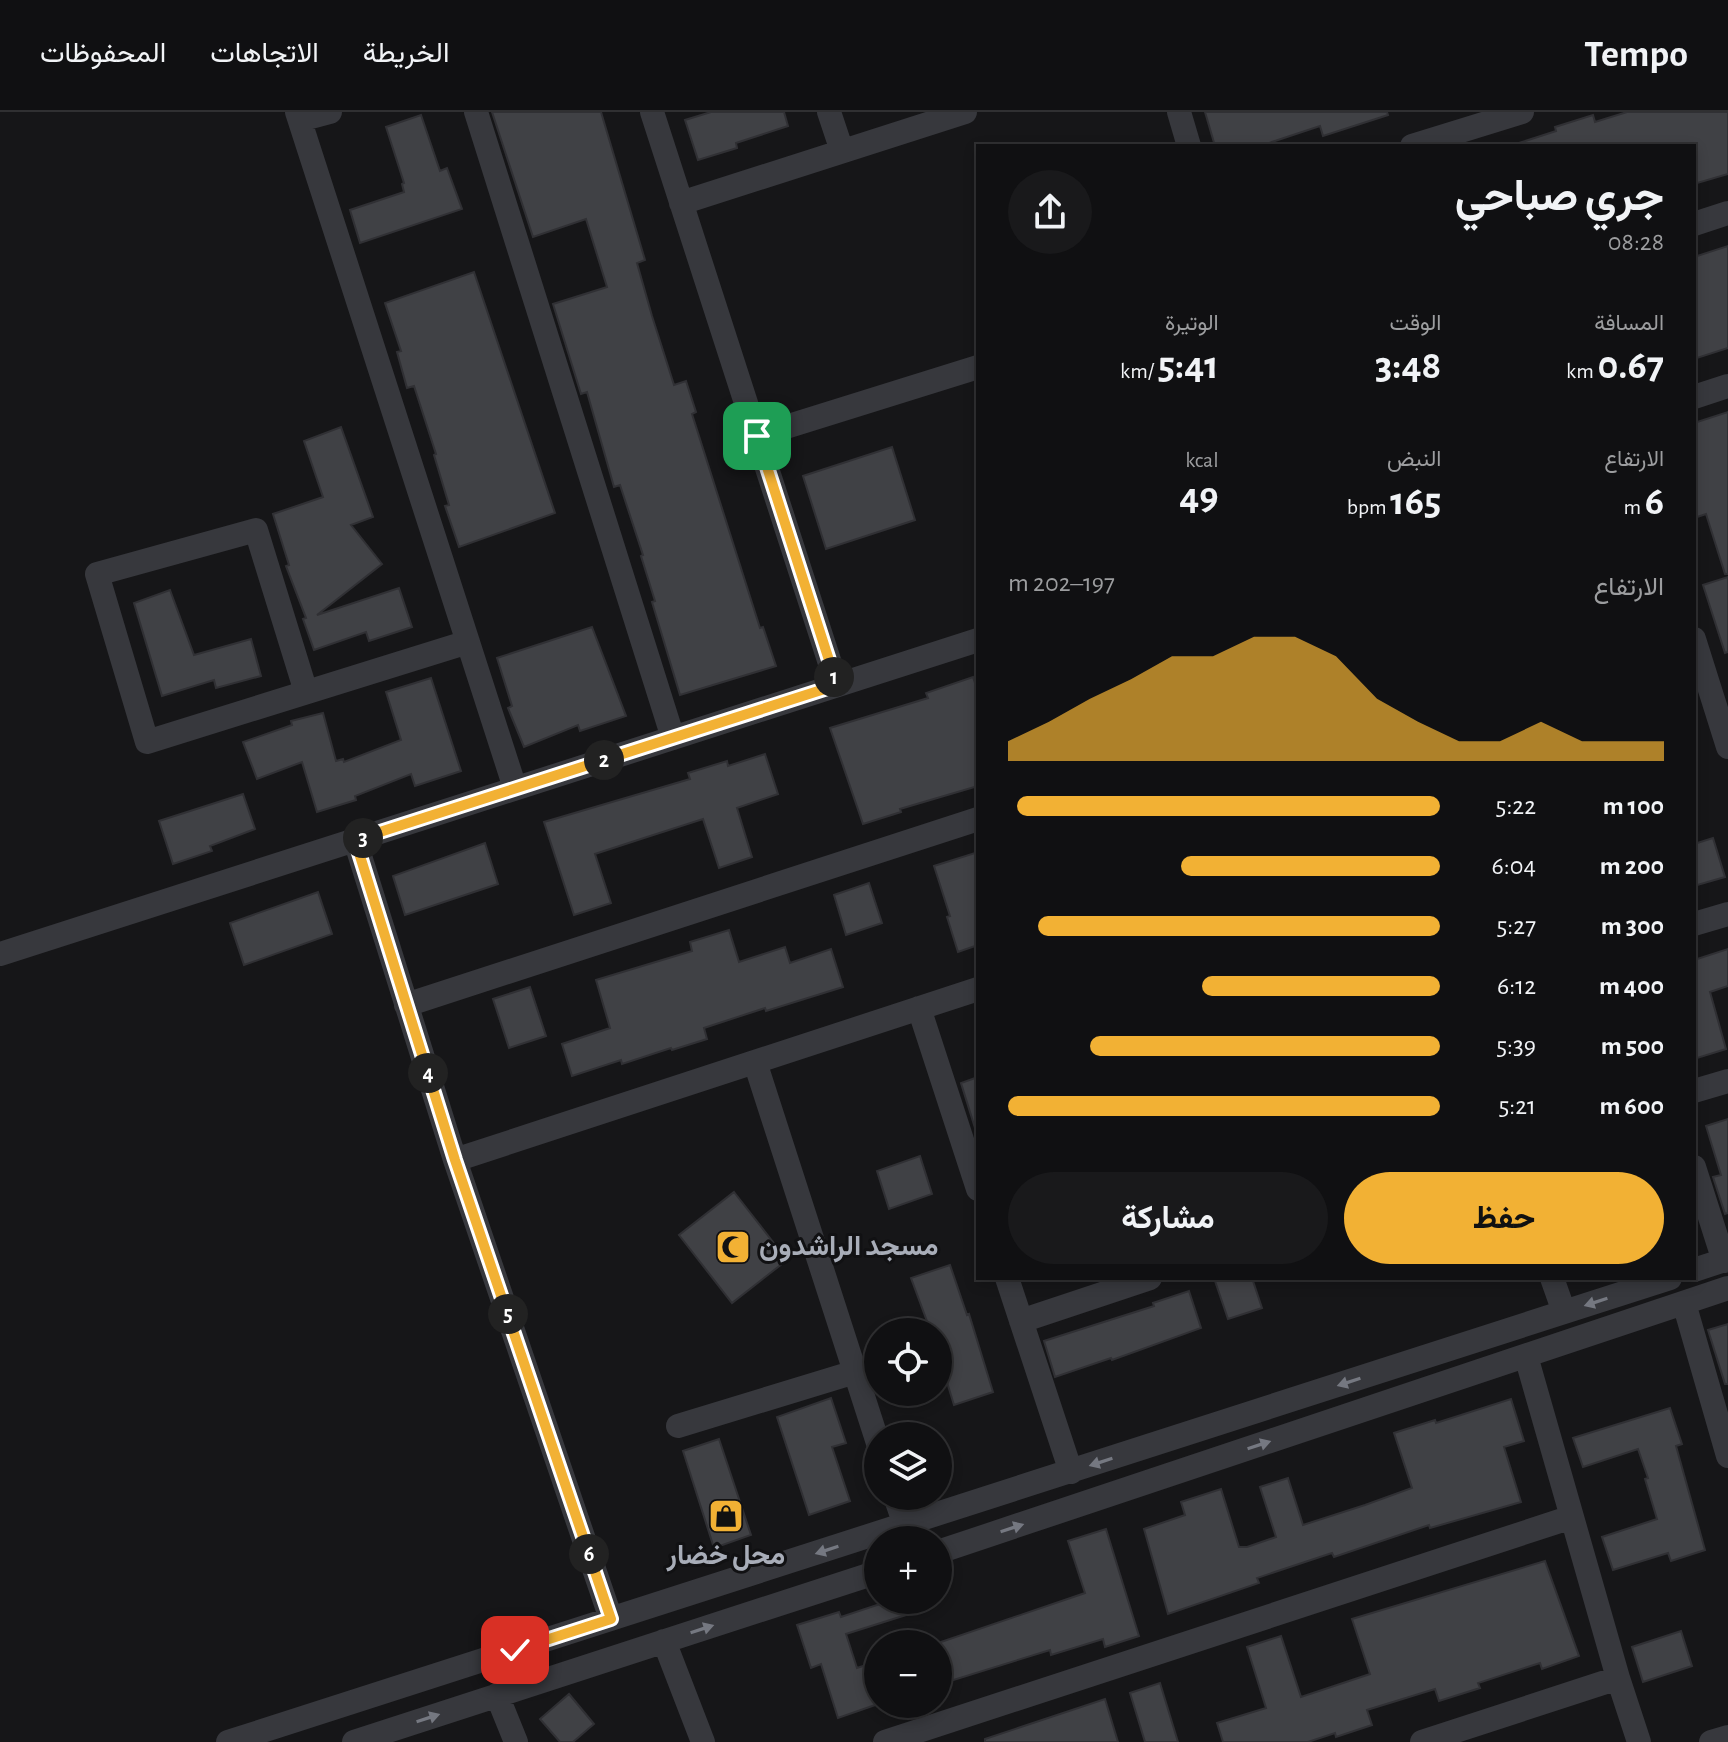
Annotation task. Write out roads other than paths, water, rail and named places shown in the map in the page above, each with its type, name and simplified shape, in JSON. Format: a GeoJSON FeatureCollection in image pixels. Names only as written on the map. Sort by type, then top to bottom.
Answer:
{"type":"FeatureCollection","features":[{"type":"Feature","properties":{"kind":"street"},"geometry":{"type":"LineString","coordinates":[[330,112],[298,116],[515,788]]}},
{"type":"Feature","properties":{"kind":"street"},"geometry":{"type":"LineString","coordinates":[[476,112],[673,738]]}},
{"type":"Feature","properties":{"kind":"street"},"geometry":{"type":"LineString","coordinates":[[652,112],[837,685]]}},
{"type":"Feature","properties":{"kind":"street"},"geometry":{"type":"LineString","coordinates":[[829,112],[842,151]]}},
{"type":"Feature","properties":{"kind":"street"},"geometry":{"type":"LineString","coordinates":[[681,203],[965,112]]}},
{"type":"Feature","properties":{"kind":"street"},"geometry":{"type":"LineString","coordinates":[[1179,112],[1188,144]]}},
{"type":"Feature","properties":{"kind":"street"},"geometry":{"type":"LineString","coordinates":[[1418,144],[1522,112]]}},
{"type":"Feature","properties":{"kind":"street"},"geometry":{"type":"LineString","coordinates":[[1696,223],[1728,213]]}},
{"type":"Feature","properties":{"kind":"street"},"geometry":{"type":"LineString","coordinates":[[757,436],[976,368]]}},
{"type":"Feature","properties":{"kind":"street"},"geometry":{"type":"LineString","coordinates":[[1696,396],[1728,386]]}},
{"type":"Feature","properties":{"kind":"street"},"geometry":{"type":"LineString","coordinates":[[306,692],[256,530],[97,574],[147,742],[468,642]]}},
{"type":"Feature","properties":{"kind":"street"},"geometry":{"type":"LineString","coordinates":[[0,954],[976,641]]}},
{"type":"Feature","properties":{"kind":"street"},"geometry":{"type":"LineString","coordinates":[[1696,645],[1728,747]]}},
{"type":"Feature","properties":{"kind":"street"},"geometry":{"type":"LineString","coordinates":[[406,1005],[976,820]]}},
{"type":"Feature","properties":{"kind":"street"},"geometry":{"type":"LineString","coordinates":[[355,840],[455,1160],[611,1619]]}},
{"type":"Feature","properties":{"kind":"street"},"geometry":{"type":"LineString","coordinates":[[1696,923],[1728,914]]}},
{"type":"Feature","properties":{"kind":"street"},"geometry":{"type":"LineString","coordinates":[[455,1160],[976,990]]}},
{"type":"Feature","properties":{"kind":"street"},"geometry":{"type":"LineString","coordinates":[[919,1008],[974,1160]]}},
{"type":"Feature","properties":{"kind":"street"},"geometry":{"type":"LineString","coordinates":[[755,1062],[871,1422]]}},
{"type":"Feature","properties":{"kind":"street"},"geometry":{"type":"LineString","coordinates":[[1696,1090],[1728,1081]]}},
{"type":"Feature","properties":{"kind":"street"},"geometry":{"type":"LineString","coordinates":[[1696,1173],[1726,1260],[1696,1269]]}},
{"type":"Feature","properties":{"kind":"street"},"geometry":{"type":"LineString","coordinates":[[1008,1280],[1071,1472]]}},
{"type":"Feature","properties":{"kind":"street"},"geometry":{"type":"LineString","coordinates":[[1021,1321],[1144,1280]]}},
{"type":"Feature","properties":{"kind":"street"},"geometry":{"type":"LineString","coordinates":[[1553,1280],[1564,1312]]}},
{"type":"Feature","properties":{"kind":"street"},"geometry":{"type":"LineString","coordinates":[[228,1742],[1664,1280]]}},
{"type":"Feature","properties":{"kind":"street"},"geometry":{"type":"LineString","coordinates":[[952,1547],[1728,1288]]}},
{"type":"Feature","properties":{"kind":"street"},"geometry":{"type":"LineString","coordinates":[[1684,1303],[1728,1456]]}},
{"type":"Feature","properties":{"kind":"street"},"geometry":{"type":"LineString","coordinates":[[1526,1356],[1639,1742]]}},
{"type":"Feature","properties":{"kind":"street"},"geometry":{"type":"LineString","coordinates":[[678,1426],[855,1372]]}},
{"type":"Feature","properties":{"kind":"street"},"geometry":{"type":"LineString","coordinates":[[900,1510],[905,1525]]}},
{"type":"Feature","properties":{"kind":"street"},"geometry":{"type":"LineString","coordinates":[[885,1742],[1572,1517]]}},
{"type":"Feature","properties":{"kind":"street"},"geometry":{"type":"LineString","coordinates":[[354,1742],[864,1577]]}},
{"type":"Feature","properties":{"kind":"street"},"geometry":{"type":"LineString","coordinates":[[664,1641],[703,1742]]}},
{"type":"Feature","properties":{"kind":"street"},"geometry":{"type":"LineString","coordinates":[[1422,1742],[1618,1678]]}},
{"type":"Feature","properties":{"kind":"street"},"geometry":{"type":"LineString","coordinates":[[497,1695],[516,1742]]}},
{"type":"Feature","properties":{"kind":"street"},"geometry":{"type":"LineString","coordinates":[[1711,1742],[1728,1737]]}},
{"type":"Feature","properties":{"kind":"place","name":"مسجد الراشدون"},"geometry":{"type":"Point","coordinates":[733,1247]}},
{"type":"Feature","properties":{"kind":"place","name":"محل خضار"},"geometry":{"type":"Point","coordinates":[726,1516]}}]}
